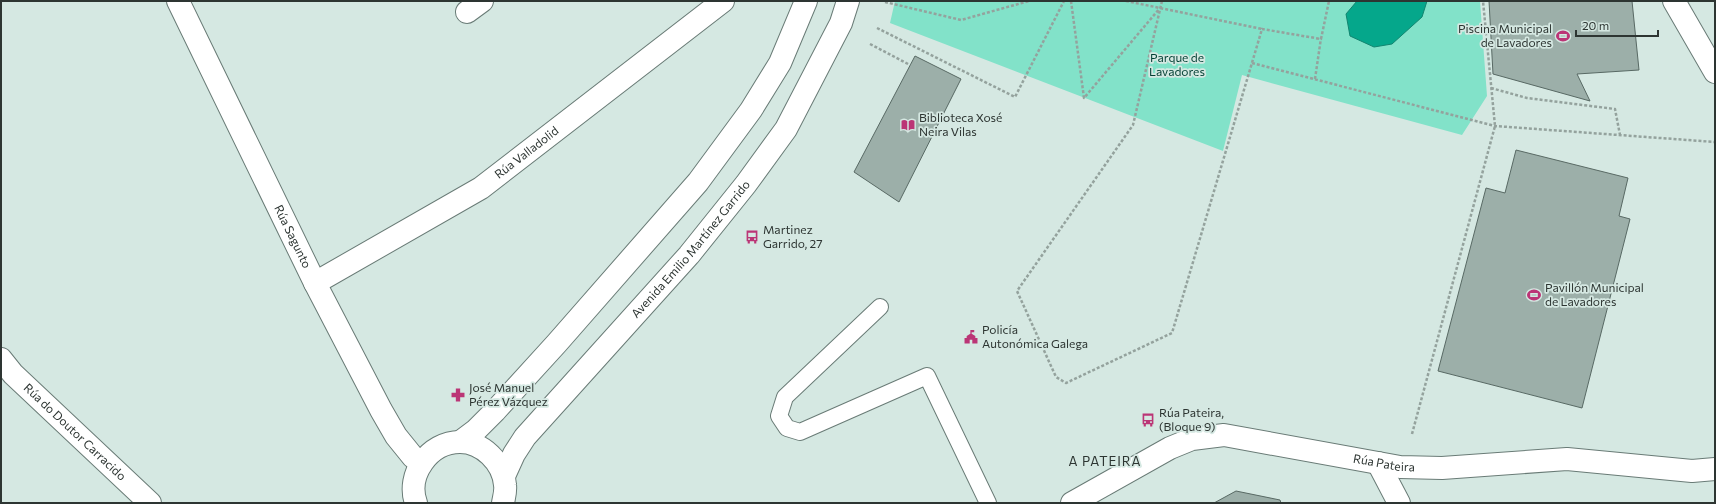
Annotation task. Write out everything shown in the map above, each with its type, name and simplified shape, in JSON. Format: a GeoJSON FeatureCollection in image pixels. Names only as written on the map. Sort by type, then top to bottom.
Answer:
{"type":"FeatureCollection","features":[{"type":"Feature","properties":{"kind":"street","name":"Rúa Sagunto"},"geometry":{"type":"LineString","coordinates":[[178,1],[315,282],[396,436],[413,457],[421,463]]}},
{"type":"Feature","properties":{"kind":"street","name":"Rúa Valladolid"},"geometry":{"type":"LineString","coordinates":[[315,282],[481,188],[723,1]]}},
{"type":"Feature","properties":{"kind":"street"},"geometry":{"type":"LineString","coordinates":[[460,442],[476,430],[505,400],[698,182],[752,110],[780,64],[806,1]]}},
{"type":"Feature","properties":{"kind":"street","name":"Avenida Emilio Martínez Garrido"},"geometry":{"type":"LineString","coordinates":[[504,476],[514,454],[525,437],[690,255],[782,136],[841,22],[848,1]]}},
{"type":"Feature","properties":{"kind":"street"},"geometry":{"type":"LineString","coordinates":[[1674,1],[1715,72]]}},
{"type":"Feature","properties":{"kind":"street","name":"Rúa do Doutor Carracido"},"geometry":{"type":"LineString","coordinates":[[1,359],[13,374],[150,503]]}},
{"type":"Feature","properties":{"kind":"street","name":"Rúa Pateira"},"geometry":{"type":"LineString","coordinates":[[1072,503],[1170,448],[1192,439],[1224,435],[1400,467],[1442,468],[1567,460],[1692,471],[1715,469]]}},
{"type":"Feature","properties":{"kind":"street"},"geometry":{"type":"LineString","coordinates":[[415,502],[414,486],[416,474],[421,463],[432,452],[445,445],[460,442],[474,445],[488,452],[498,463],[504,476],[505,485],[503,503]]}},
{"type":"Feature","properties":{"kind":"street"},"geometry":{"type":"LineString","coordinates":[[1378,463],[1399,503]]}},
{"type":"Feature","properties":{"kind":"lane"},"geometry":{"type":"LineString","coordinates":[[880,307],[785,397],[779,416],[787,428],[800,432],[927,376],[988,503]]}},
{"type":"Feature","properties":{"kind":"path"},"geometry":{"type":"LineString","coordinates":[[885,2],[961,20],[1029,1]]}},
{"type":"Feature","properties":{"kind":"path"},"geometry":{"type":"LineString","coordinates":[[877,28],[1015,97],[1064,1]]}},
{"type":"Feature","properties":{"kind":"path"},"geometry":{"type":"LineString","coordinates":[[1071,1],[1084,98],[1161,8]]}},
{"type":"Feature","properties":{"kind":"path"},"geometry":{"type":"LineString","coordinates":[[1126,1],[1262,29],[1320,39],[1322,38]]}},
{"type":"Feature","properties":{"kind":"path"},"geometry":{"type":"LineString","coordinates":[[1162,1],[1133,125],[1017,291],[1056,377],[1066,383],[1172,333],[1262,29]]}},
{"type":"Feature","properties":{"kind":"path"},"geometry":{"type":"LineString","coordinates":[[1315,79],[1329,1]]}},
{"type":"Feature","properties":{"kind":"path"},"geometry":{"type":"LineString","coordinates":[[1412,434],[1495,126],[1483,1]]}},
{"type":"Feature","properties":{"kind":"path"},"geometry":{"type":"LineString","coordinates":[[870,44],[910,65]]}},
{"type":"Feature","properties":{"kind":"path"},"geometry":{"type":"LineString","coordinates":[[1252,63],[1495,126],[1715,142]]}},
{"type":"Feature","properties":{"kind":"path"},"geometry":{"type":"LineString","coordinates":[[1491,88],[1527,98],[1615,109],[1620,135]]}},
{"type":"Feature","properties":{"kind":"path"},"geometry":{"type":"LineString","coordinates":[[1706,140],[1715,142]]}},
{"type":"Feature","properties":{"kind":"green space","name":"Parque de Lavadores"},"geometry":{"type":"Polygon","coordinates":[[[895,1],[1480,1],[1487,96],[1462,135],[1242,75],[1223,151],[890,23],[895,1]]]}},
{"type":"Feature","properties":{"kind":"shaded area"},"geometry":{"type":"Polygon","coordinates":[[[1357,1],[1427,1],[1422,17],[1392,44],[1374,47],[1350,36],[1346,14],[1357,1]]]}},
{"type":"Feature","properties":{"kind":"building","name":"Piscina Municipal de Lavadores"},"geometry":{"type":"Polygon","coordinates":[[[1489,1],[1632,1],[1639,70],[1577,74],[1590,101],[1493,74],[1489,1]]]}},
{"type":"Feature","properties":{"kind":"building","name":"Biblioteca Xosé Neira Vilas"},"geometry":{"type":"Polygon","coordinates":[[[915,56],[961,79],[899,202],[854,172],[915,56]]]}},
{"type":"Feature","properties":{"kind":"building","name":"Pavillón Municipal de Lavadores"},"geometry":{"type":"Polygon","coordinates":[[[1516,150],[1628,178],[1619,216],[1630,219],[1582,408],[1438,371],[1486,188],[1505,193],[1516,150]]]}},
{"type":"Feature","properties":{"kind":"building"},"geometry":{"type":"Polygon","coordinates":[[[1236,491],[1280,500],[1281,503],[1214,503],[1236,491]]]}},
{"type":"Feature","properties":{"kind":"place","name":"Piscina Municipal de Lavadores"},"geometry":{"type":"Point","coordinates":[1563,36]}},
{"type":"Feature","properties":{"kind":"place","name":"Biblioteca Xosé Neira Vilas"},"geometry":{"type":"Point","coordinates":[908,125]}},
{"type":"Feature","properties":{"kind":"place","name":"Martinez Garrido, 27"},"geometry":{"type":"Point","coordinates":[752,237]}},
{"type":"Feature","properties":{"kind":"place","name":"Pavillón Municipal de Lavadores"},"geometry":{"type":"Point","coordinates":[1534,295]}},
{"type":"Feature","properties":{"kind":"place","name":"Policía Autonómica Galega"},"geometry":{"type":"Point","coordinates":[971,337]}},
{"type":"Feature","properties":{"kind":"place","name":"José Manuel Pérez Vázquez"},"geometry":{"type":"Point","coordinates":[458,395]}},
{"type":"Feature","properties":{"kind":"place","name":"Rúa Pateira, (Bloque 9)"},"geometry":{"type":"Point","coordinates":[1148,420]}},
{"type":"Feature","properties":{"kind":"district","name":"A PATEIRA"},"geometry":{"type":"Point","coordinates":[1105,461]}}]}
